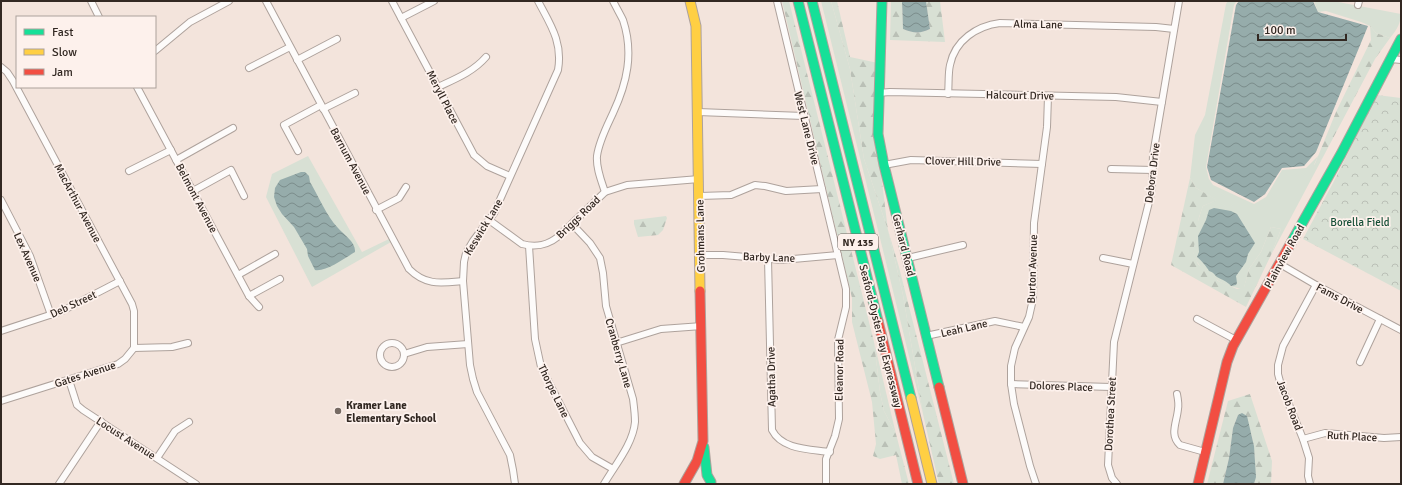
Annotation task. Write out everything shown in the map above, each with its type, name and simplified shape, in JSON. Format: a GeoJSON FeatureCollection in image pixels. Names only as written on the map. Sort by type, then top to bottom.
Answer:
{"type":"FeatureCollection","features":[{"type":"Feature","properties":{"kind":"main road","name":"Grohmans Lane"},"geometry":{"type":"LineString","coordinates":[[684,484],[693,471],[701,452],[703,441],[696,26],[690,1]]}},
{"type":"Feature","properties":{"kind":"main road","name":"Seaford-Oyster Bay Expressway"},"geometry":{"type":"LineString","coordinates":[[798,1],[918,484]]}},
{"type":"Feature","properties":{"kind":"main road","name":"Seaford-Oyster Bay Expressway"},"geometry":{"type":"LineString","coordinates":[[812,1],[932,484]]}},
{"type":"Feature","properties":{"kind":"main road","name":"Gerhard Road"},"geometry":{"type":"LineString","coordinates":[[882,1],[878,93],[878,134],[884,165],[963,484]]}},
{"type":"Feature","properties":{"kind":"main road","name":"Plainview Road"},"geometry":{"type":"LineString","coordinates":[[1198,484],[1227,362],[1236,340],[1280,264],[1401,39]]}},
{"type":"Feature","properties":{"kind":"main road"},"geometry":{"type":"LineString","coordinates":[[703,441],[707,475],[713,483]]}},
{"type":"Feature","properties":{"kind":"main road"},"geometry":{"type":"LineString","coordinates":[[693,471],[713,483]]}},
{"type":"Feature","properties":{"kind":"street"},"geometry":{"type":"LineString","coordinates":[[91,1],[98,16]]}},
{"type":"Feature","properties":{"kind":"street"},"geometry":{"type":"LineString","coordinates":[[156,50],[190,22],[228,1]]}},
{"type":"Feature","properties":{"kind":"street","name":"Barnum Avenue"},"geometry":{"type":"LineString","coordinates":[[266,1],[406,264],[415,275],[429,282],[463,281]]}},
{"type":"Feature","properties":{"kind":"street","name":"Meryll Place"},"geometry":{"type":"LineString","coordinates":[[392,1],[474,155],[488,166],[510,176]]}},
{"type":"Feature","properties":{"kind":"street"},"geometry":{"type":"LineString","coordinates":[[401,18],[434,1]]}},
{"type":"Feature","properties":{"kind":"street","name":"Keswick Lane"},"geometry":{"type":"LineString","coordinates":[[514,484],[510,455],[477,392],[473,379],[468,344],[463,281],[466,253],[494,213],[553,83],[560,61],[558,42],[538,1]]}},
{"type":"Feature","properties":{"kind":"street"},"geometry":{"type":"LineString","coordinates":[[604,192],[598,168],[598,150],[601,139],[624,86],[628,67],[626,32],[622,19],[613,1]]}},
{"type":"Feature","properties":{"kind":"street","name":"West Lane Drive"},"geometry":{"type":"LineString","coordinates":[[777,1],[838,255]]}},
{"type":"Feature","properties":{"kind":"street","name":"Debora Drive"},"geometry":{"type":"LineString","coordinates":[[1114,342],[1150,198],[1153,155],[1179,1]]}},
{"type":"Feature","properties":{"kind":"street","name":"Alma Lane"},"geometry":{"type":"LineString","coordinates":[[948,94],[950,65],[957,47],[972,32],[990,24],[1148,27],[1174,29]]}},
{"type":"Feature","properties":{"kind":"street"},"geometry":{"type":"LineString","coordinates":[[297,60],[337,39]]}},
{"type":"Feature","properties":{"kind":"street"},"geometry":{"type":"LineString","coordinates":[[249,68],[290,47]]}},
{"type":"Feature","properties":{"kind":"street"},"geometry":{"type":"LineString","coordinates":[[438,87],[466,74],[486,58]]}},
{"type":"Feature","properties":{"kind":"street"},"geometry":{"type":"LineString","coordinates":[[1391,59],[1401,60]]}},
{"type":"Feature","properties":{"kind":"street","name":"MacArthur Avenue"},"geometry":{"type":"LineString","coordinates":[[1,66],[7,72],[16,87]]}},
{"type":"Feature","properties":{"kind":"street","name":"MacArthur Avenue"},"geometry":{"type":"LineString","coordinates":[[17,88],[132,304],[134,311],[134,348]]}},
{"type":"Feature","properties":{"kind":"street","name":"Belmont Avenue"},"geometry":{"type":"LineString","coordinates":[[138,88],[249,296],[259,307]]}},
{"type":"Feature","properties":{"kind":"street","name":"Halcourt Drive"},"geometry":{"type":"LineString","coordinates":[[878,93],[890,92],[1116,97],[1162,102]]}},
{"type":"Feature","properties":{"kind":"street"},"geometry":{"type":"LineString","coordinates":[[298,151],[284,125],[322,107],[355,94]]}},
{"type":"Feature","properties":{"kind":"street","name":"Burton Avenue"},"geometry":{"type":"LineString","coordinates":[[1036,484],[1014,404],[1011,384],[1012,360],[1015,348],[1029,317],[1033,299],[1034,223],[1047,127],[1048,96]]}},
{"type":"Feature","properties":{"kind":"street"},"geometry":{"type":"LineString","coordinates":[[698,112],[804,116]]}},
{"type":"Feature","properties":{"kind":"street"},"geometry":{"type":"LineString","coordinates":[[176,160],[233,128]]}},
{"type":"Feature","properties":{"kind":"street"},"geometry":{"type":"LineString","coordinates":[[129,171],[170,150]]}},
{"type":"Feature","properties":{"kind":"street","name":"Clover Hill Drive"},"geometry":{"type":"LineString","coordinates":[[884,165],[911,160],[1042,164]]}},
{"type":"Feature","properties":{"kind":"street"},"geometry":{"type":"LineString","coordinates":[[1111,169],[1153,170]]}},
{"type":"Feature","properties":{"kind":"street"},"geometry":{"type":"LineString","coordinates":[[193,191],[231,170],[244,196]]}},
{"type":"Feature","properties":{"kind":"street","name":"Briggs Road"},"geometry":{"type":"LineString","coordinates":[[529,246],[541,246],[552,242],[604,192],[627,186],[699,179]]}},
{"type":"Feature","properties":{"kind":"street"},"geometry":{"type":"LineString","coordinates":[[700,196],[731,195],[755,185],[786,191],[822,189]]}},
{"type":"Feature","properties":{"kind":"street"},"geometry":{"type":"LineString","coordinates":[[376,210],[399,198],[406,187]]}},
{"type":"Feature","properties":{"kind":"street","name":"Lex Avenue"},"geometry":{"type":"LineString","coordinates":[[1,200],[30,256],[51,315]]}},
{"type":"Feature","properties":{"kind":"street"},"geometry":{"type":"LineString","coordinates":[[489,220],[514,240],[529,246]]}},
{"type":"Feature","properties":{"kind":"street","name":"Cranberry Lane"},"geometry":{"type":"LineString","coordinates":[[572,224],[590,242],[600,258],[606,306],[633,399],[635,423],[629,443],[604,484]]}},
{"type":"Feature","properties":{"kind":"street"},"geometry":{"type":"LineString","coordinates":[[908,258],[963,245]]}},
{"type":"Feature","properties":{"kind":"street","name":"Thorpe Lane"},"geometry":{"type":"LineString","coordinates":[[529,246],[535,339],[541,367],[580,443],[592,457],[612,469]]}},
{"type":"Feature","properties":{"kind":"street"},"geometry":{"type":"LineString","coordinates":[[238,275],[275,254]]}},
{"type":"Feature","properties":{"kind":"street","name":"Barby Lane"},"geometry":{"type":"LineString","coordinates":[[701,255],[723,255],[782,260],[838,255]]}},
{"type":"Feature","properties":{"kind":"street","name":"Eleanor Road"},"geometry":{"type":"LineString","coordinates":[[826,484],[826,459],[830,452],[839,419],[838,340],[846,307],[846,288],[838,255]]}},
{"type":"Feature","properties":{"kind":"street"},"geometry":{"type":"LineString","coordinates":[[1103,258],[1133,264]]}},
{"type":"Feature","properties":{"kind":"street","name":"Agatha Drive"},"geometry":{"type":"LineString","coordinates":[[768,259],[772,430],[778,439],[786,444],[830,452]]}},
{"type":"Feature","properties":{"kind":"street","name":"Fams Drive"},"geometry":{"type":"LineString","coordinates":[[1280,264],[1401,330]]}},
{"type":"Feature","properties":{"kind":"street"},"geometry":{"type":"LineString","coordinates":[[249,296],[280,279]]}},
{"type":"Feature","properties":{"kind":"street","name":"Deb Street"},"geometry":{"type":"LineString","coordinates":[[1,330],[62,311],[120,281]]}},
{"type":"Feature","properties":{"kind":"street","name":"Jacob Road"},"geometry":{"type":"LineString","coordinates":[[1310,484],[1308,476],[1308,458],[1303,439],[1281,385],[1278,374],[1278,365],[1283,346],[1316,285]]}},
{"type":"Feature","properties":{"kind":"street"},"geometry":{"type":"LineString","coordinates":[[1197,319],[1236,340]]}},
{"type":"Feature","properties":{"kind":"street"},"geometry":{"type":"LineString","coordinates":[[1360,362],[1380,319]]}},
{"type":"Feature","properties":{"kind":"street","name":"Leah Lane"},"geometry":{"type":"LineString","coordinates":[[926,336],[995,321],[1024,327]]}},
{"type":"Feature","properties":{"kind":"street"},"geometry":{"type":"LineString","coordinates":[[616,343],[661,330],[702,326]]}},
{"type":"Feature","properties":{"kind":"street","name":"Dorothea Street"},"geometry":{"type":"LineString","coordinates":[[1114,342],[1108,465],[1112,478],[1117,484]]}},
{"type":"Feature","properties":{"kind":"street"},"geometry":{"type":"LineString","coordinates":[[134,348],[172,347],[188,343]]}},
{"type":"Feature","properties":{"kind":"street"},"geometry":{"type":"LineString","coordinates":[[389,343],[400,345],[404,354],[402,362],[395,366],[390,366],[383,363],[380,355],[382,347],[389,343]]}},
{"type":"Feature","properties":{"kind":"street"},"geometry":{"type":"LineString","coordinates":[[404,354],[427,347],[468,344]]}},
{"type":"Feature","properties":{"kind":"street","name":"Gates Avenue"},"geometry":{"type":"LineString","coordinates":[[1,401],[118,364],[125,359],[134,348]]}},
{"type":"Feature","properties":{"kind":"street","name":"Locust Avenue"},"geometry":{"type":"LineString","coordinates":[[69,380],[77,404],[196,484]]}},
{"type":"Feature","properties":{"kind":"street","name":"Dolores Place"},"geometry":{"type":"LineString","coordinates":[[1011,384],[1111,387]]}},
{"type":"Feature","properties":{"kind":"street"},"geometry":{"type":"LineString","coordinates":[[1177,394],[1178,408],[1174,437],[1180,445],[1205,452]]}},
{"type":"Feature","properties":{"kind":"street"},"geometry":{"type":"LineString","coordinates":[[59,484],[101,421]]}},
{"type":"Feature","properties":{"kind":"street"},"geometry":{"type":"LineString","coordinates":[[157,458],[175,431],[188,422]]}},
{"type":"Feature","properties":{"kind":"street","name":"Ruth Place"},"geometry":{"type":"LineString","coordinates":[[1303,439],[1325,434],[1384,438],[1401,437]]}},
{"type":"Feature","properties":{"kind":"green space"},"geometry":{"type":"Polygon","coordinates":[[[782,1],[789,1],[874,342],[880,392],[884,411],[896,434],[909,484],[902,484],[896,455],[880,459],[873,456],[876,444],[872,402],[852,322],[852,298],[782,1]]]}},
{"type":"Feature","properties":{"kind":"green space"},"geometry":{"type":"Polygon","coordinates":[[[821,1],[831,1],[850,69],[864,159],[888,230],[903,295],[923,414],[885,259],[821,1]]]}},
{"type":"Feature","properties":{"kind":"green space"},"geometry":{"type":"Polygon","coordinates":[[[831,1],[837,1],[850,57],[878,63],[876,135],[888,230],[864,159],[850,69],[831,1]]]}},
{"type":"Feature","properties":{"kind":"green space"},"geometry":{"type":"Polygon","coordinates":[[[891,1],[902,1],[903,29],[923,32],[930,29],[926,1],[940,1],[945,42],[890,40],[891,1]]]}},
{"type":"Feature","properties":{"kind":"green space"},"geometry":{"type":"Polygon","coordinates":[[[1228,1],[1237,1],[1234,5],[1206,167],[1209,179],[1213,185],[1254,204],[1266,197],[1282,170],[1306,168],[1318,156],[1314,165],[1322,159],[1271,255],[1281,229],[1271,227],[1261,252],[1249,269],[1244,288],[1229,286],[1213,278],[1200,266],[1195,259],[1193,252],[1196,229],[1203,206],[1216,200],[1196,188],[1190,178],[1195,135],[1205,115],[1226,4],[1228,1]]]}},
{"type":"Feature","properties":{"kind":"green space"},"geometry":{"type":"Polygon","coordinates":[[[1314,1],[1333,1],[1401,14],[1400,21],[1390,38],[1376,33],[1370,26],[1361,22],[1326,11],[1318,12],[1314,1]]]}},
{"type":"Feature","properties":{"kind":"green space"},"geometry":{"type":"Polygon","coordinates":[[[1370,26],[1376,33],[1390,38],[1375,59],[1322,159],[1314,166],[1336,112],[1371,40],[1370,26]]]}},
{"type":"Feature","properties":{"kind":"green space","name":"Borella Field"},"geometry":{"type":"Polygon","coordinates":[[[1377,95],[1401,98],[1401,291],[1303,239],[1377,95]]]}},
{"type":"Feature","properties":{"kind":"green space"},"geometry":{"type":"Polygon","coordinates":[[[308,156],[362,252],[389,239],[391,242],[312,287],[266,197],[272,174],[308,156]]]}},
{"type":"Feature","properties":{"kind":"green space"},"geometry":{"type":"Polygon","coordinates":[[[1190,178],[1196,188],[1217,200],[1203,206],[1199,217],[1193,252],[1198,264],[1218,281],[1237,289],[1244,287],[1249,269],[1261,252],[1271,227],[1281,229],[1271,255],[1246,307],[1171,265],[1190,178]]]}},
{"type":"Feature","properties":{"kind":"green space"},"geometry":{"type":"Polygon","coordinates":[[[666,216],[667,218],[663,230],[658,235],[638,237],[634,220],[666,216]]]}},
{"type":"Feature","properties":{"kind":"green space"},"geometry":{"type":"Polygon","coordinates":[[[888,230],[899,267],[954,484],[939,484],[923,414],[903,295],[888,230]]]}},
{"type":"Feature","properties":{"kind":"green space"},"geometry":{"type":"Polygon","coordinates":[[[874,342],[896,434],[884,411],[880,392],[874,342]]]}},
{"type":"Feature","properties":{"kind":"green space"},"geometry":{"type":"Polygon","coordinates":[[[1250,394],[1272,461],[1271,484],[1254,484],[1255,467],[1252,437],[1250,431],[1238,415],[1233,428],[1229,458],[1223,484],[1207,484],[1228,401],[1250,394]]]}},
{"type":"Feature","properties":{"kind":"water"},"geometry":{"type":"Polygon","coordinates":[[[902,1],[926,1],[930,29],[923,32],[916,32],[903,29],[902,1]]]}},
{"type":"Feature","properties":{"kind":"water"},"geometry":{"type":"Polygon","coordinates":[[[1239,1],[1313,1],[1318,12],[1368,26],[1316,152],[1304,166],[1282,168],[1265,194],[1254,202],[1211,180],[1207,167],[1236,5],[1239,1]]]}},
{"type":"Feature","properties":{"kind":"water"},"geometry":{"type":"Polygon","coordinates":[[[301,172],[305,172],[309,176],[310,182],[330,217],[338,228],[352,242],[355,248],[355,252],[324,269],[315,270],[308,256],[307,249],[294,227],[282,214],[274,197],[275,188],[280,180],[301,172]]]}},
{"type":"Feature","properties":{"kind":"water"},"geometry":{"type":"Polygon","coordinates":[[[1214,208],[1231,211],[1237,214],[1255,243],[1248,254],[1246,262],[1236,276],[1236,285],[1231,286],[1217,277],[1209,271],[1197,257],[1199,252],[1198,236],[1209,210],[1214,208]]]}},
{"type":"Feature","properties":{"kind":"water"},"geometry":{"type":"Polygon","coordinates":[[[1242,413],[1247,416],[1254,446],[1256,477],[1254,484],[1223,484],[1229,458],[1233,428],[1238,415],[1242,413]]]}},
{"type":"Feature","properties":{"kind":"traffic: fast"},"geometry":{"type":"LineString","coordinates":[[798,1],[878,321]]}},
{"type":"Feature","properties":{"kind":"traffic: fast"},"geometry":{"type":"LineString","coordinates":[[812,1],[911,398]]}},
{"type":"Feature","properties":{"kind":"traffic: fast"},"geometry":{"type":"LineString","coordinates":[[882,1],[878,134],[884,165],[939,387]]}},
{"type":"Feature","properties":{"kind":"traffic: fast"},"geometry":{"type":"LineString","coordinates":[[1291,243],[1341,154],[1401,39]]}},
{"type":"Feature","properties":{"kind":"traffic: fast"},"geometry":{"type":"LineString","coordinates":[[704,447],[707,475],[711,482]]}},
{"type":"Feature","properties":{"kind":"traffic: slow"},"geometry":{"type":"LineString","coordinates":[[690,1],[696,26],[700,291]]}},
{"type":"Feature","properties":{"kind":"traffic: slow"},"geometry":{"type":"LineString","coordinates":[[911,398],[932,484]]}},
{"type":"Feature","properties":{"kind":"traffic: jam"},"geometry":{"type":"LineString","coordinates":[[1198,484],[1227,362],[1233,346],[1291,243]]}},
{"type":"Feature","properties":{"kind":"traffic: jam"},"geometry":{"type":"LineString","coordinates":[[684,484],[697,461],[703,441],[700,291]]}},
{"type":"Feature","properties":{"kind":"traffic: jam"},"geometry":{"type":"LineString","coordinates":[[878,321],[918,484]]}},
{"type":"Feature","properties":{"kind":"traffic: jam"},"geometry":{"type":"LineString","coordinates":[[939,387],[963,484]]}},
{"type":"Feature","properties":{"kind":"place","name":"Kramer Lane Elementary School"},"geometry":{"type":"Point","coordinates":[338,411]}}]}
